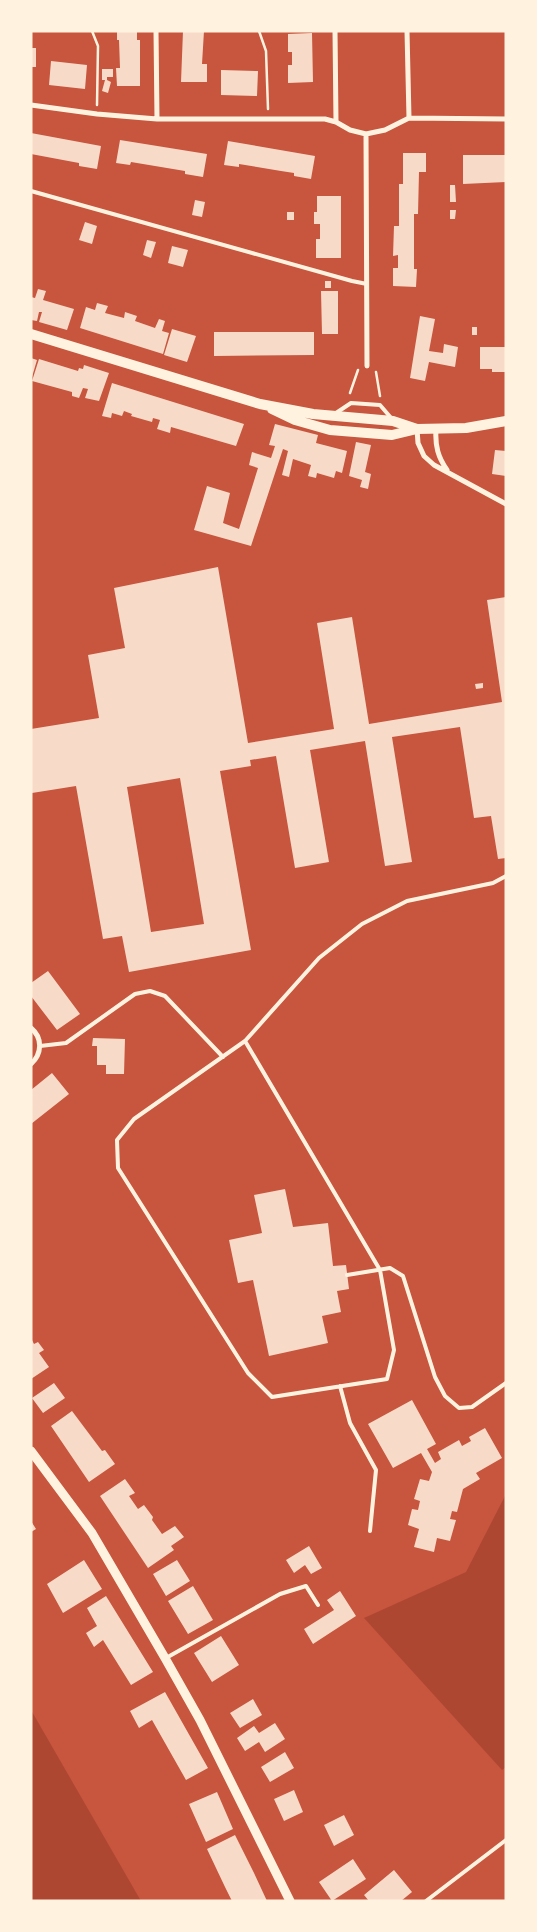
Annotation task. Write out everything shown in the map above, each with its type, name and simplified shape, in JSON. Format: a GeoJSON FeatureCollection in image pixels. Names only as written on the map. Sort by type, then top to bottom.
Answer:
{"type":"FeatureCollection","features":[{"type":"Feature","properties":{"kind":"main road"},"geometry":{"type":"LineString","coordinates":[[31,334],[260,404],[313,414],[393,421],[417,429],[436,430],[466,428],[506,421]]}},
{"type":"Feature","properties":{"kind":"main road"},"geometry":{"type":"LineString","coordinates":[[260,404],[295,420],[330,430],[392,435],[417,429]]}},
{"type":"Feature","properties":{"kind":"street"},"geometry":{"type":"LineString","coordinates":[[156,31],[157,119]]}},
{"type":"Feature","properties":{"kind":"street"},"geometry":{"type":"LineString","coordinates":[[334,31],[336,122]]}},
{"type":"Feature","properties":{"kind":"street"},"geometry":{"type":"LineString","coordinates":[[407,31],[409,118]]}},
{"type":"Feature","properties":{"kind":"street"},"geometry":{"type":"LineString","coordinates":[[31,105],[97,114],[157,119],[325,119],[336,122],[350,130],[366,134],[385,130],[409,118],[506,119]]}},
{"type":"Feature","properties":{"kind":"street"},"geometry":{"type":"LineString","coordinates":[[366,134],[367,366]]}},
{"type":"Feature","properties":{"kind":"street"},"geometry":{"type":"LineString","coordinates":[[417,429],[418,443],[424,456],[434,465],[506,504]]}},
{"type":"Feature","properties":{"kind":"street"},"geometry":{"type":"LineString","coordinates":[[436,430],[435,444],[439,459],[448,471]]}},
{"type":"Feature","properties":{"kind":"street"},"geometry":{"type":"LineString","coordinates":[[31,1028],[39,1038],[40,1046],[39,1053],[31,1064]]}},
{"type":"Feature","properties":{"kind":"street"},"geometry":{"type":"LineString","coordinates":[[31,1451],[92,1533],[165,1658],[200,1720],[290,1901]]}},
{"type":"Feature","properties":{"kind":"lane"},"geometry":{"type":"LineString","coordinates":[[31,191],[367,284]]}},
{"type":"Feature","properties":{"kind":"lane"},"geometry":{"type":"LineString","coordinates":[[245,1041],[380,1270],[394,1350],[387,1379],[272,1397],[248,1373],[118,1168],[117,1140],[134,1119],[245,1041],[319,958],[362,924],[407,901],[493,883],[506,876]]}},
{"type":"Feature","properties":{"kind":"lane"},"geometry":{"type":"LineString","coordinates":[[40,1046],[66,1043],[135,994],[150,991],[165,996],[224,1057]]}},
{"type":"Feature","properties":{"kind":"lane"},"geometry":{"type":"LineString","coordinates":[[347,1274],[390,1268],[402,1276],[435,1377],[444,1396],[459,1408],[472,1407],[506,1384]]}},
{"type":"Feature","properties":{"kind":"lane"},"geometry":{"type":"LineString","coordinates":[[340,1386],[350,1423],[376,1470],[370,1530]]}},
{"type":"Feature","properties":{"kind":"lane"},"geometry":{"type":"LineString","coordinates":[[165,1658],[280,1594],[306,1586],[318,1605]]}},
{"type":"Feature","properties":{"kind":"lane"},"geometry":{"type":"LineString","coordinates":[[426,1901],[506,1840]]}},
{"type":"Feature","properties":{"kind":"path"},"geometry":{"type":"LineString","coordinates":[[92,31],[98,46],[97,114]]}},
{"type":"Feature","properties":{"kind":"path"},"geometry":{"type":"LineString","coordinates":[[259,31],[266,52],[268,119]]}},
{"type":"Feature","properties":{"kind":"path"},"geometry":{"type":"LineString","coordinates":[[348,398],[360,366],[367,366]]}},
{"type":"Feature","properties":{"kind":"shaded area"},"geometry":{"type":"Polygon","coordinates":[[[506,1494],[506,1767],[502,1770],[364,1618],[466,1572],[506,1494]]]}},
{"type":"Feature","properties":{"kind":"shaded area"},"geometry":{"type":"Polygon","coordinates":[[[31,1710],[141,1901],[31,1901],[31,1710]]]}},
{"type":"Feature","properties":{"kind":"building"},"geometry":{"type":"Polygon","coordinates":[[[117,31],[137,31],[137,40],[140,40],[140,86],[117,86],[116,68],[120,68],[117,31]]]}},
{"type":"Feature","properties":{"kind":"building"},"geometry":{"type":"Polygon","coordinates":[[[183,31],[204,31],[202,64],[207,64],[207,82],[181,82],[183,31]]]}},
{"type":"Feature","properties":{"kind":"building"},"geometry":{"type":"Polygon","coordinates":[[[312,33],[313,82],[288,83],[288,65],[292,65],[292,52],[288,52],[288,34],[312,33]]]}},
{"type":"Feature","properties":{"kind":"building"},"geometry":{"type":"Polygon","coordinates":[[[31,48],[36,48],[36,67],[31,67],[31,48]]]}},
{"type":"Feature","properties":{"kind":"building"},"geometry":{"type":"Polygon","coordinates":[[[51,61],[87,65],[85,89],[49,85],[51,61]]]}},
{"type":"Feature","properties":{"kind":"building"},"geometry":{"type":"Polygon","coordinates":[[[102,69],[113,69],[113,77],[107,77],[107,80],[111,82],[108,93],[102,91],[105,80],[102,80],[102,69]]]}},
{"type":"Feature","properties":{"kind":"building"},"geometry":{"type":"Polygon","coordinates":[[[221,70],[258,71],[257,96],[221,95],[221,70]]]}},
{"type":"Feature","properties":{"kind":"building"},"geometry":{"type":"Polygon","coordinates":[[[31,133],[101,146],[97,169],[79,166],[79,163],[31,154],[31,133]]]}},
{"type":"Feature","properties":{"kind":"building"},"geometry":{"type":"Polygon","coordinates":[[[120,140],[207,154],[203,177],[185,174],[185,171],[131,162],[130,165],[116,163],[120,140]]]}},
{"type":"Feature","properties":{"kind":"building"},"geometry":{"type":"Polygon","coordinates":[[[228,141],[315,156],[311,179],[294,176],[294,173],[239,164],[239,167],[224,165],[228,141]]]}},
{"type":"Feature","properties":{"kind":"building"},"geometry":{"type":"Polygon","coordinates":[[[403,153],[426,153],[426,172],[419,172],[418,214],[414,214],[414,269],[417,269],[416,287],[393,286],[393,268],[398,268],[398,255],[393,256],[394,226],[399,226],[399,184],[403,184],[403,153]]]}},
{"type":"Feature","properties":{"kind":"building"},"geometry":{"type":"Polygon","coordinates":[[[463,155],[506,155],[506,182],[463,184],[463,155]]]}},
{"type":"Feature","properties":{"kind":"building"},"geometry":{"type":"Polygon","coordinates":[[[450,185],[455,185],[456,202],[450,202],[450,185]]]}},
{"type":"Feature","properties":{"kind":"building"},"geometry":{"type":"Polygon","coordinates":[[[317,196],[341,196],[341,258],[316,258],[316,239],[320,239],[320,224],[314,224],[314,212],[317,212],[317,196]]]}},
{"type":"Feature","properties":{"kind":"building"},"geometry":{"type":"Polygon","coordinates":[[[195,200],[205,202],[202,217],[192,215],[195,200]]]}},
{"type":"Feature","properties":{"kind":"building"},"geometry":{"type":"Polygon","coordinates":[[[450,210],[456,210],[455,219],[450,219],[450,210]]]}},
{"type":"Feature","properties":{"kind":"building"},"geometry":{"type":"Polygon","coordinates":[[[287,212],[294,212],[294,220],[287,220],[287,212]]]}},
{"type":"Feature","properties":{"kind":"building"},"geometry":{"type":"Polygon","coordinates":[[[85,222],[97,226],[92,244],[79,240],[85,222]]]}},
{"type":"Feature","properties":{"kind":"building"},"geometry":{"type":"Polygon","coordinates":[[[147,240],[156,242],[151,258],[143,255],[147,240]]]}},
{"type":"Feature","properties":{"kind":"building"},"geometry":{"type":"Polygon","coordinates":[[[172,246],[188,250],[183,267],[168,263],[172,246]]]}},
{"type":"Feature","properties":{"kind":"building"},"geometry":{"type":"Polygon","coordinates":[[[325,281],[331,281],[331,288],[325,288],[325,281]]]}},
{"type":"Feature","properties":{"kind":"building"},"geometry":{"type":"Polygon","coordinates":[[[38,289],[46,291],[43,300],[74,309],[67,330],[39,322],[42,312],[39,312],[37,321],[31,320],[31,297],[35,298],[38,289]]]}},
{"type":"Feature","properties":{"kind":"building"},"geometry":{"type":"Polygon","coordinates":[[[321,291],[338,291],[338,334],[322,334],[321,291]]]}},
{"type":"Feature","properties":{"kind":"building"},"geometry":{"type":"Polygon","coordinates":[[[97,303],[108,306],[105,313],[124,318],[125,312],[137,316],[135,321],[155,328],[159,319],[165,321],[162,331],[169,333],[163,354],[80,328],[86,307],[95,310],[97,303]]]}},
{"type":"Feature","properties":{"kind":"building"},"geometry":{"type":"Polygon","coordinates":[[[420,316],[435,319],[429,351],[443,353],[444,344],[458,347],[455,367],[429,362],[425,381],[410,378],[420,316]]]}},
{"type":"Feature","properties":{"kind":"building"},"geometry":{"type":"Polygon","coordinates":[[[472,327],[477,327],[477,335],[472,335],[472,327]]]}},
{"type":"Feature","properties":{"kind":"building"},"geometry":{"type":"Polygon","coordinates":[[[172,329],[196,336],[187,362],[164,355],[172,329]]]}},
{"type":"Feature","properties":{"kind":"building"},"geometry":{"type":"Polygon","coordinates":[[[214,332],[314,332],[314,355],[214,356],[214,332]]]}},
{"type":"Feature","properties":{"kind":"building"},"geometry":{"type":"Polygon","coordinates":[[[480,347],[506,347],[506,372],[492,372],[492,369],[480,369],[480,347]]]}},
{"type":"Feature","properties":{"kind":"building"},"geometry":{"type":"Polygon","coordinates":[[[31,358],[37,360],[32,377],[31,377],[31,358]]]}},
{"type":"Feature","properties":{"kind":"building"},"geometry":{"type":"Polygon","coordinates":[[[39,359],[78,371],[79,368],[83,369],[84,365],[109,373],[99,401],[85,398],[88,389],[83,388],[79,398],[72,396],[72,392],[32,381],[39,359]]]}},
{"type":"Feature","properties":{"kind":"building"},"geometry":{"type":"Polygon","coordinates":[[[112,383],[244,424],[236,446],[171,427],[170,433],[157,429],[160,420],[153,418],[152,422],[131,416],[132,414],[124,411],[122,416],[112,413],[111,418],[102,416],[112,383]]]}},
{"type":"Feature","properties":{"kind":"building"},"geometry":{"type":"Polygon","coordinates":[[[275,424],[318,435],[316,443],[347,451],[342,473],[336,471],[334,478],[317,473],[316,478],[308,476],[311,465],[293,459],[289,477],[282,475],[288,451],[283,449],[251,546],[194,530],[207,486],[230,493],[223,523],[239,529],[258,468],[249,465],[252,452],[271,458],[275,446],[269,445],[275,424]]]}},
{"type":"Feature","properties":{"kind":"building"},"geometry":{"type":"Polygon","coordinates":[[[356,442],[371,445],[365,472],[371,474],[368,489],[360,487],[362,480],[349,476],[356,442]]]}},
{"type":"Feature","properties":{"kind":"building"},"geometry":{"type":"Polygon","coordinates":[[[495,450],[506,451],[506,476],[492,474],[495,450]]]}},
{"type":"Feature","properties":{"kind":"building"},"geometry":{"type":"Polygon","coordinates":[[[218,567],[248,743],[334,729],[317,623],[352,617],[369,724],[502,702],[487,600],[506,597],[506,858],[498,859],[491,816],[474,818],[460,727],[392,737],[412,862],[385,866],[365,741],[310,750],[329,862],[295,868],[276,756],[250,760],[251,766],[220,771],[251,950],[129,972],[122,936],[103,939],[76,786],[32,793],[31,729],[99,718],[88,655],[125,648],[114,588],[218,567]],[[180,778],[127,787],[151,932],[204,924],[180,778]]]}},
{"type":"Feature","properties":{"kind":"building"},"geometry":{"type":"Polygon","coordinates":[[[483,683],[483,688],[476,689],[475,684],[483,683]]]}},
{"type":"Feature","properties":{"kind":"building"},"geometry":{"type":"Polygon","coordinates":[[[48,971],[80,1014],[57,1030],[31,996],[31,983],[48,971]]]}},
{"type":"Feature","properties":{"kind":"building"},"geometry":{"type":"Polygon","coordinates":[[[93,1038],[125,1039],[124,1074],[106,1074],[106,1065],[97,1065],[97,1046],[92,1046],[93,1038]]]}},
{"type":"Feature","properties":{"kind":"building"},"geometry":{"type":"Polygon","coordinates":[[[52,1073],[69,1094],[31,1124],[31,1090],[52,1073]]]}},
{"type":"Feature","properties":{"kind":"building"},"geometry":{"type":"Polygon","coordinates":[[[285,1189],[293,1227],[328,1223],[333,1266],[346,1265],[349,1289],[337,1291],[341,1312],[322,1316],[328,1343],[269,1356],[253,1280],[238,1283],[229,1240],[262,1233],[254,1195],[285,1189]]]}},
{"type":"Feature","properties":{"kind":"building"},"geometry":{"type":"Polygon","coordinates":[[[31,1338],[34,1344],[38,1342],[44,1350],[39,1353],[49,1367],[31,1379],[31,1338]]]}},
{"type":"Feature","properties":{"kind":"building"},"geometry":{"type":"Polygon","coordinates":[[[54,1383],[65,1398],[43,1413],[32,1398],[54,1383]]]}},
{"type":"Feature","properties":{"kind":"building"},"geometry":{"type":"Polygon","coordinates":[[[412,1400],[436,1444],[427,1449],[435,1463],[441,1459],[438,1452],[459,1440],[462,1446],[471,1441],[469,1437],[485,1428],[502,1458],[476,1473],[480,1479],[463,1489],[457,1512],[452,1511],[450,1519],[456,1520],[450,1541],[437,1538],[434,1552],[414,1547],[419,1529],[408,1525],[412,1509],[418,1510],[420,1501],[414,1499],[420,1479],[429,1481],[432,1472],[421,1453],[393,1468],[368,1424],[412,1400]]]}},
{"type":"Feature","properties":{"kind":"building"},"geometry":{"type":"Polygon","coordinates":[[[72,1411],[102,1451],[105,1450],[115,1464],[89,1482],[51,1426],[72,1411]]]}},
{"type":"Feature","properties":{"kind":"building"},"geometry":{"type":"Polygon","coordinates":[[[125,1479],[135,1493],[129,1496],[138,1509],[144,1505],[162,1534],[175,1526],[184,1537],[171,1546],[174,1550],[148,1568],[100,1496],[125,1479]]]}},
{"type":"Feature","properties":{"kind":"building"},"geometry":{"type":"Polygon","coordinates":[[[31,1521],[36,1529],[31,1532],[31,1521]]]}},
{"type":"Feature","properties":{"kind":"building"},"geometry":{"type":"Polygon","coordinates":[[[309,1546],[322,1568],[311,1574],[305,1565],[294,1573],[286,1560],[309,1546]]]}},
{"type":"Feature","properties":{"kind":"building"},"geometry":{"type":"Polygon","coordinates":[[[84,1560],[102,1589],[63,1613],[47,1584],[84,1560]]]}},
{"type":"Feature","properties":{"kind":"building"},"geometry":{"type":"Polygon","coordinates":[[[177,1560],[190,1581],[166,1596],[153,1574],[177,1560]]]}},
{"type":"Feature","properties":{"kind":"building"},"geometry":{"type":"Polygon","coordinates":[[[193,1586],[213,1620],[188,1634],[168,1601],[193,1586]]]}},
{"type":"Feature","properties":{"kind":"building"},"geometry":{"type":"Polygon","coordinates":[[[340,1591],[356,1616],[313,1644],[304,1629],[334,1610],[327,1600],[340,1591]]]}},
{"type":"Feature","properties":{"kind":"building"},"geometry":{"type":"Polygon","coordinates":[[[106,1596],[153,1672],[131,1685],[103,1640],[94,1647],[86,1633],[97,1626],[87,1608],[106,1596]]]}},
{"type":"Feature","properties":{"kind":"building"},"geometry":{"type":"Polygon","coordinates":[[[221,1636],[239,1665],[212,1682],[194,1653],[221,1636]]]}},
{"type":"Feature","properties":{"kind":"building"},"geometry":{"type":"Polygon","coordinates":[[[165,1692],[208,1768],[186,1780],[152,1720],[139,1728],[130,1711],[165,1692]]]}},
{"type":"Feature","properties":{"kind":"building"},"geometry":{"type":"Polygon","coordinates":[[[253,1699],[262,1715],[240,1728],[230,1713],[253,1699]]]}},
{"type":"Feature","properties":{"kind":"building"},"geometry":{"type":"Polygon","coordinates":[[[275,1723],[285,1739],[265,1752],[259,1742],[245,1751],[237,1738],[254,1726],[259,1733],[275,1723]]]}},
{"type":"Feature","properties":{"kind":"building"},"geometry":{"type":"Polygon","coordinates":[[[285,1752],[294,1768],[270,1782],[261,1767],[285,1752]]]}},
{"type":"Feature","properties":{"kind":"building"},"geometry":{"type":"Polygon","coordinates":[[[294,1790],[303,1812],[284,1821],[274,1799],[294,1790]]]}},
{"type":"Feature","properties":{"kind":"building"},"geometry":{"type":"Polygon","coordinates":[[[217,1792],[233,1829],[206,1842],[189,1804],[217,1792]]]}},
{"type":"Feature","properties":{"kind":"building"},"geometry":{"type":"Polygon","coordinates":[[[344,1815],[354,1835],[334,1846],[324,1825],[344,1815]]]}},
{"type":"Feature","properties":{"kind":"building"},"geometry":{"type":"Polygon","coordinates":[[[235,1835],[267,1901],[232,1901],[225,1887],[207,1849],[235,1835]]]}},
{"type":"Feature","properties":{"kind":"building"},"geometry":{"type":"Polygon","coordinates":[[[353,1859],[366,1879],[332,1901],[319,1882],[353,1859]]]}},
{"type":"Feature","properties":{"kind":"building"},"geometry":{"type":"Polygon","coordinates":[[[394,1870],[412,1892],[401,1901],[369,1901],[364,1895],[394,1870]]]}}]}
